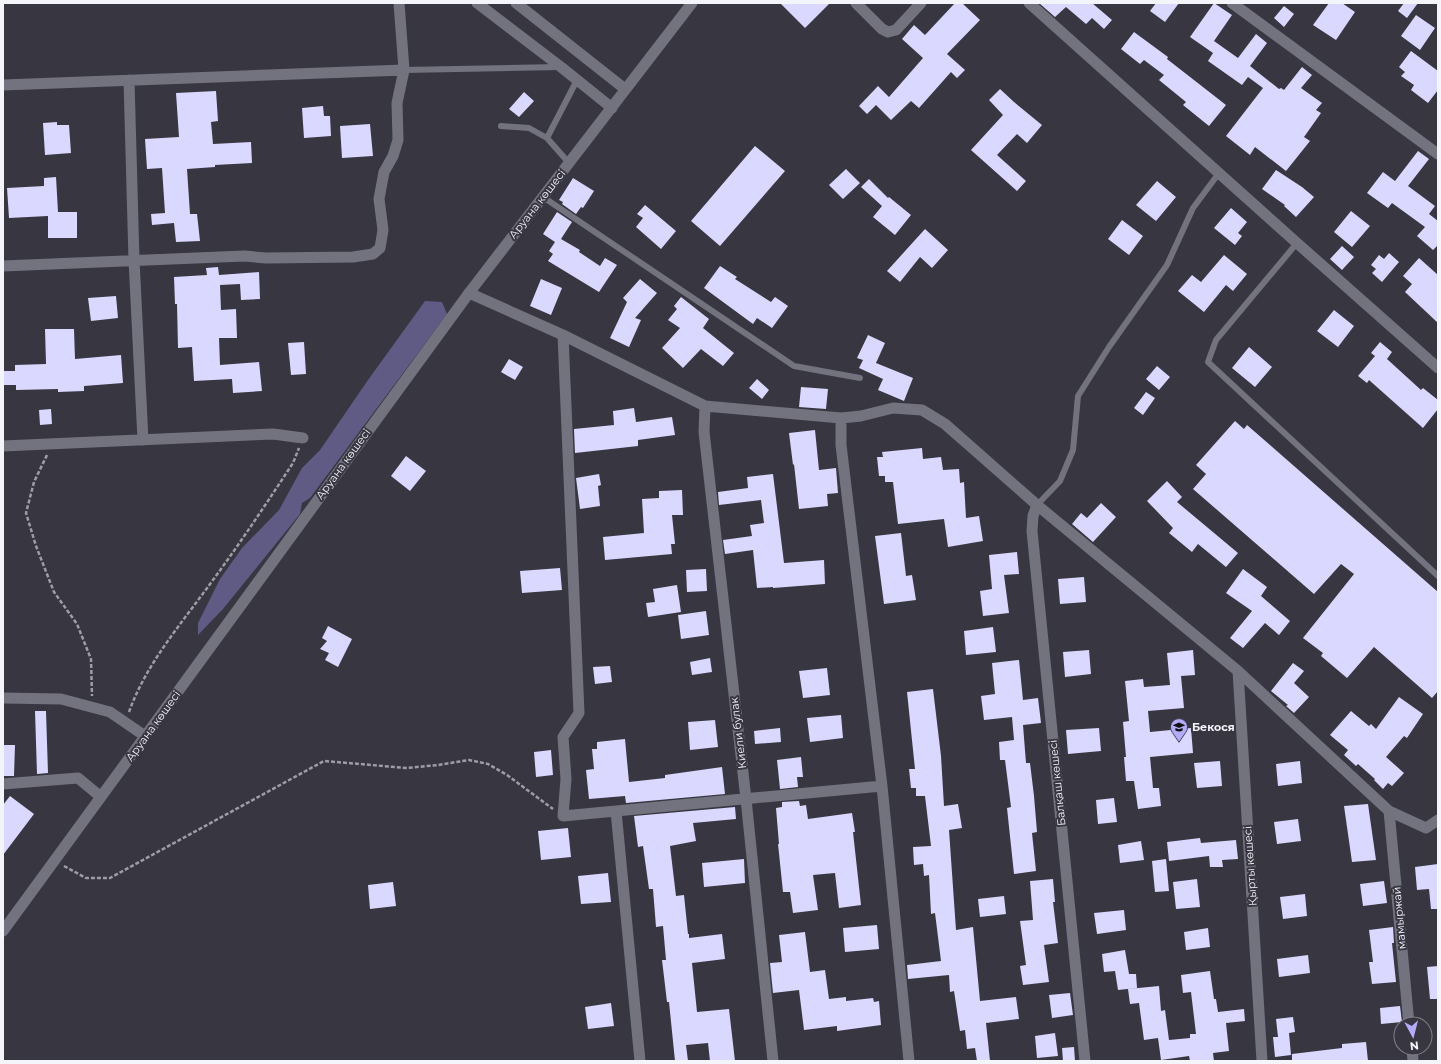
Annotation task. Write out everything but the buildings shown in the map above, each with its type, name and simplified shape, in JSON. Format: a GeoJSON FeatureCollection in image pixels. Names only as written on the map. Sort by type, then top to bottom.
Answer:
{"type":"FeatureCollection","features":[{"type":"Feature","properties":{"kind":"street"},"geometry":{"type":"LineString","coordinates":[[3,266],[244,256],[266,258],[354,257],[373,254],[380,248],[383,230],[379,199],[384,172],[393,156],[398,140],[397,103],[404,70],[398,3]]}},
{"type":"Feature","properties":{"kind":"street"},"geometry":{"type":"LineString","coordinates":[[477,3],[612,108]]}},
{"type":"Feature","properties":{"kind":"street"},"geometry":{"type":"LineString","coordinates":[[516,3],[625,89]]}},
{"type":"Feature","properties":{"kind":"street","name":"Аруана көшесі"},"geometry":{"type":"LineString","coordinates":[[3,931],[469,292],[692,3]]}},
{"type":"Feature","properties":{"kind":"street"},"geometry":{"type":"LineString","coordinates":[[856,3],[882,29],[888,32],[896,30],[921,3]]}},
{"type":"Feature","properties":{"kind":"street"},"geometry":{"type":"LineString","coordinates":[[1029,3],[1297,244],[1438,368]]}},
{"type":"Feature","properties":{"kind":"street"},"geometry":{"type":"LineString","coordinates":[[1232,3],[1438,154]]}},
{"type":"Feature","properties":{"kind":"street"},"geometry":{"type":"LineString","coordinates":[[3,84],[404,70]]}},
{"type":"Feature","properties":{"kind":"street"},"geometry":{"type":"LineString","coordinates":[[129,80],[134,260],[143,440]]}},
{"type":"Feature","properties":{"kind":"street"},"geometry":{"type":"LineString","coordinates":[[469,292],[563,335],[705,406],[841,418],[861,416],[893,408],[922,410],[945,424],[1037,505],[1238,671],[1389,811],[1426,828],[1438,820]]}},
{"type":"Feature","properties":{"kind":"street"},"geometry":{"type":"LineString","coordinates":[[563,335],[579,713],[563,737],[566,780],[563,816],[882,786]]}},
{"type":"Feature","properties":{"kind":"street","name":"Киели булак"},"geometry":{"type":"LineString","coordinates":[[705,406],[704,432],[746,799],[773,1061]]}},
{"type":"Feature","properties":{"kind":"street"},"geometry":{"type":"LineString","coordinates":[[841,418],[841,445],[882,786],[909,1061]]}},
{"type":"Feature","properties":{"kind":"street"},"geometry":{"type":"LineString","coordinates":[[3,446],[273,434],[303,438]]}},
{"type":"Feature","properties":{"kind":"street","name":"Балқаш көшесі"},"geometry":{"type":"LineString","coordinates":[[1037,505],[1033,516],[1032,531],[1085,1061]]}},
{"type":"Feature","properties":{"kind":"street","name":"Қырты көшесі"},"geometry":{"type":"LineString","coordinates":[[1238,671],[1262,1061]]}},
{"type":"Feature","properties":{"kind":"street"},"geometry":{"type":"LineString","coordinates":[[3,698],[61,699],[92,707],[110,712],[145,736]]}},
{"type":"Feature","properties":{"kind":"street"},"geometry":{"type":"LineString","coordinates":[[3,784],[78,778],[101,797]]}},
{"type":"Feature","properties":{"kind":"street"},"geometry":{"type":"LineString","coordinates":[[616,811],[640,1061]]}},
{"type":"Feature","properties":{"kind":"street","name":"мамыржай"},"geometry":{"type":"LineString","coordinates":[[1389,811],[1408,1016]]}},
{"type":"Feature","properties":{"kind":"lane"},"geometry":{"type":"LineString","coordinates":[[404,70],[561,67]]}},
{"type":"Feature","properties":{"kind":"lane"},"geometry":{"type":"LineString","coordinates":[[547,138],[577,80]]}},
{"type":"Feature","properties":{"kind":"lane"},"geometry":{"type":"LineString","coordinates":[[501,126],[529,128],[547,138],[569,163]]}},
{"type":"Feature","properties":{"kind":"lane"},"geometry":{"type":"LineString","coordinates":[[1037,505],[1060,481],[1073,450],[1078,396],[1108,347],[1167,264],[1193,208],[1219,173]]}},
{"type":"Feature","properties":{"kind":"lane"},"geometry":{"type":"LineString","coordinates":[[543,197],[794,366],[860,378]]}},
{"type":"Feature","properties":{"kind":"lane"},"geometry":{"type":"LineString","coordinates":[[1297,244],[1216,340],[1208,362],[1438,576]]}},
{"type":"Feature","properties":{"kind":"path"},"geometry":{"type":"LineString","coordinates":[[126,722],[132,703],[161,650],[239,544],[293,464],[303,438]]}},
{"type":"Feature","properties":{"kind":"path"},"geometry":{"type":"LineString","coordinates":[[52,444],[34,482],[26,513],[36,546],[54,592],[77,624],[91,659],[93,687],[92,707]]}},
{"type":"Feature","properties":{"kind":"path"},"geometry":{"type":"LineString","coordinates":[[54,861],[86,878],[110,878],[324,761],[407,768],[469,760],[488,764],[507,774],[563,816]]}},
{"type":"Feature","properties":{"kind":"shaded area"},"geometry":{"type":"Polygon","coordinates":[[[425,301],[442,302],[447,314],[310,498],[302,503],[300,514],[223,609],[198,635],[198,623],[220,579],[242,548],[279,510],[302,468],[320,450],[425,301]]]}},
{"type":"Feature","properties":{"kind":"place","name":"Бекося"},"geometry":{"type":"Point","coordinates":[1179,742]}}]}
